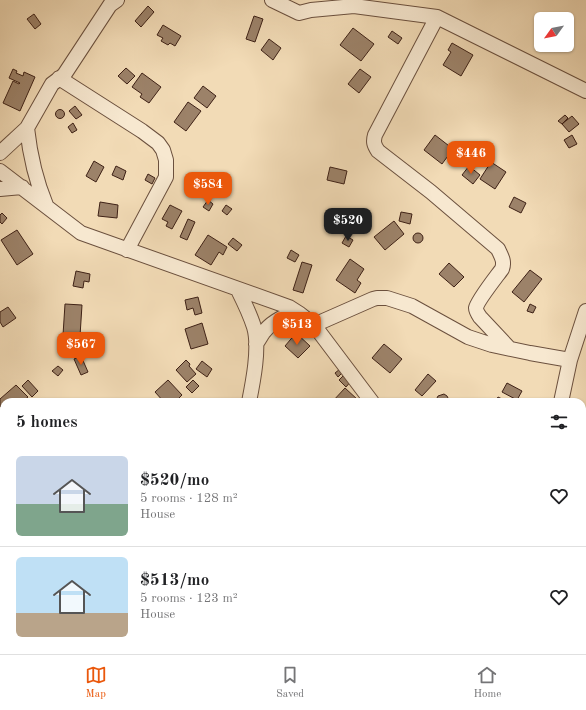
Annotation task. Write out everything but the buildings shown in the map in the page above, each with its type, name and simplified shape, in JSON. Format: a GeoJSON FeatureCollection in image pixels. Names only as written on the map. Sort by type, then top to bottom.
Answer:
{"type":"FeatureCollection","features":[{"type":"Feature","properties":{"kind":"street"},"geometry":{"type":"LineString","coordinates":[[0,153],[27,128],[52,84],[64,74],[110,5],[117,0]]}},
{"type":"Feature","properties":{"kind":"street"},"geometry":{"type":"LineString","coordinates":[[272,0],[299,13],[311,10],[354,6],[437,17],[586,91]]}},
{"type":"Feature","properties":{"kind":"street"},"geometry":{"type":"LineString","coordinates":[[437,17],[376,135],[374,146],[378,151],[431,192],[498,249],[504,261],[504,265],[476,308],[480,317],[509,348]]}},
{"type":"Feature","properties":{"kind":"street"},"geometry":{"type":"LineString","coordinates":[[58,78],[142,131],[158,143],[163,150],[165,155],[166,177],[127,250]]}},
{"type":"Feature","properties":{"kind":"street"},"geometry":{"type":"LineString","coordinates":[[27,128],[29,147],[39,187],[46,206]]}},
{"type":"Feature","properties":{"kind":"street"},"geometry":{"type":"LineString","coordinates":[[0,171],[81,233],[289,307],[314,325],[369,398]]}},
{"type":"Feature","properties":{"kind":"street"},"geometry":{"type":"LineString","coordinates":[[0,189],[22,187]]}},
{"type":"Feature","properties":{"kind":"street"},"geometry":{"type":"LineString","coordinates":[[238,290],[254,327],[256,344],[253,382],[249,398]]}},
{"type":"Feature","properties":{"kind":"street"},"geometry":{"type":"LineString","coordinates":[[314,325],[373,299],[387,298],[412,306],[468,337],[492,345],[570,360]]}},
{"type":"Feature","properties":{"kind":"street"},"geometry":{"type":"LineString","coordinates":[[256,344],[264,332],[272,324],[278,319],[295,311]]}},
{"type":"Feature","properties":{"kind":"street"},"geometry":{"type":"LineString","coordinates":[[561,398],[570,360],[586,311]]}}]}
